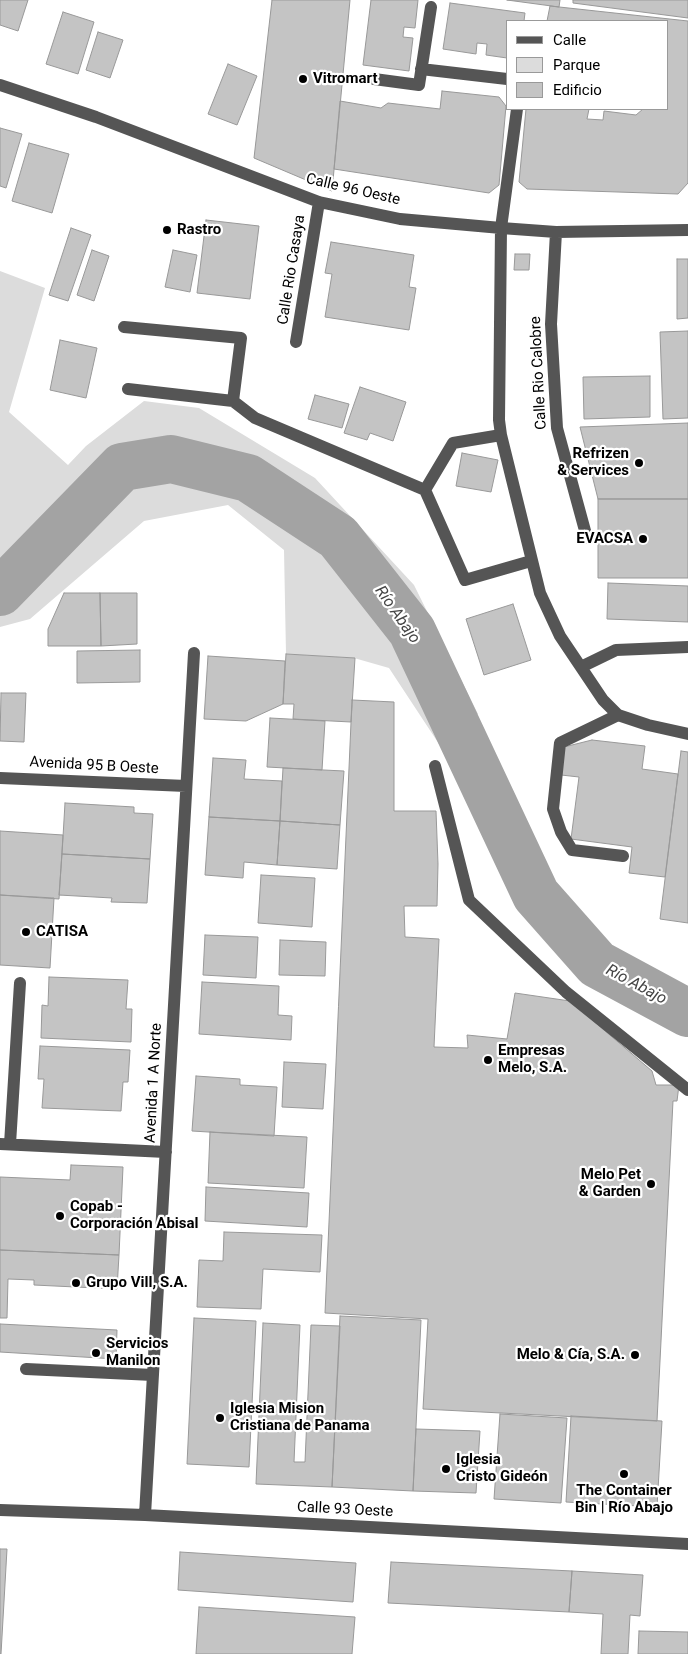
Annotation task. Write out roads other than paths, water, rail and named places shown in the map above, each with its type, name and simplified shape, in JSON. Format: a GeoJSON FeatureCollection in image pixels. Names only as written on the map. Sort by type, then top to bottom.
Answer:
{"type":"FeatureCollection","features":[{"type":"Feature","properties":{"kind":"street"},"geometry":{"type":"LineString","coordinates":[[374,78],[419,85],[431,7]]}},
{"type":"Feature","properties":{"kind":"street"},"geometry":{"type":"LineString","coordinates":[[421,69],[506,79]]}},
{"type":"Feature","properties":{"kind":"street","name":"Calle 96 Oeste"},"geometry":{"type":"LineString","coordinates":[[0,85],[96,118],[319,202],[400,219],[501,228],[556,232],[688,230]]}},
{"type":"Feature","properties":{"kind":"street"},"geometry":{"type":"LineString","coordinates":[[517,110],[501,228],[499,420],[531,561],[540,593],[560,636],[603,700],[618,715],[648,725],[688,734]]}},
{"type":"Feature","properties":{"kind":"street","name":"Calle Rio Casaya"},"geometry":{"type":"LineString","coordinates":[[296,342],[319,202]]}},
{"type":"Feature","properties":{"kind":"street","name":"Calle Rio Calobre"},"geometry":{"type":"LineString","coordinates":[[556,232],[551,324],[557,428],[587,538]]}},
{"type":"Feature","properties":{"kind":"street"},"geometry":{"type":"LineString","coordinates":[[124,327],[241,338],[233,401]]}},
{"type":"Feature","properties":{"kind":"street"},"geometry":{"type":"LineString","coordinates":[[128,389],[233,401],[255,418],[425,490],[465,580],[531,561]]}},
{"type":"Feature","properties":{"kind":"street"},"geometry":{"type":"LineString","coordinates":[[425,490],[454,443],[501,435]]}},
{"type":"Feature","properties":{"kind":"street"},"geometry":{"type":"LineString","coordinates":[[581,667],[616,650],[688,647]]}},
{"type":"Feature","properties":{"kind":"street","name":"Avenida 1 A Norte"},"geometry":{"type":"LineString","coordinates":[[146,1515],[194,653]]}},
{"type":"Feature","properties":{"kind":"street"},"geometry":{"type":"LineString","coordinates":[[618,715],[560,743],[553,809],[561,832],[572,850],[623,856]]}},
{"type":"Feature","properties":{"kind":"street"},"geometry":{"type":"LineString","coordinates":[[435,766],[469,900],[566,992],[688,1090]]}},
{"type":"Feature","properties":{"kind":"street","name":"Avenida 95 B Oeste"},"geometry":{"type":"LineString","coordinates":[[0,778],[186,786]]}},
{"type":"Feature","properties":{"kind":"street"},"geometry":{"type":"LineString","coordinates":[[20,983],[5,1144],[166,1152]]}},
{"type":"Feature","properties":{"kind":"street"},"geometry":{"type":"LineString","coordinates":[[26,1369],[153,1375]]}},
{"type":"Feature","properties":{"kind":"street","name":"Calle 93 Oeste"},"geometry":{"type":"LineString","coordinates":[[0,1510],[146,1515],[688,1544]]}},
{"type":"Feature","properties":{"kind":"waterway","name":"Río Abajo"},"geometry":{"type":"LineString","coordinates":[[0,592],[122,467],[171,459],[248,478],[338,537],[412,631],[536,895],[597,964],[688,1013]]}},
{"type":"Feature","properties":{"kind":"place","name":"Vitromart"},"geometry":{"type":"Point","coordinates":[303,79]}},
{"type":"Feature","properties":{"kind":"place","name":"Rastro"},"geometry":{"type":"Point","coordinates":[167,230]}},
{"type":"Feature","properties":{"kind":"place","name":"Refrizen & Services"},"geometry":{"type":"Point","coordinates":[639,463]}},
{"type":"Feature","properties":{"kind":"place","name":"EVACSA"},"geometry":{"type":"Point","coordinates":[643,539]}},
{"type":"Feature","properties":{"kind":"place","name":"CATISA"},"geometry":{"type":"Point","coordinates":[26,932]}},
{"type":"Feature","properties":{"kind":"place","name":"Empresas Melo, S.A."},"geometry":{"type":"Point","coordinates":[488,1060]}},
{"type":"Feature","properties":{"kind":"place","name":"Melo Pet & Garden"},"geometry":{"type":"Point","coordinates":[651,1184]}},
{"type":"Feature","properties":{"kind":"place","name":"Copab - Corporación Abisal"},"geometry":{"type":"Point","coordinates":[60,1216]}},
{"type":"Feature","properties":{"kind":"place","name":"Grupo Vill, S.A."},"geometry":{"type":"Point","coordinates":[76,1283]}},
{"type":"Feature","properties":{"kind":"place","name":"Servicios Manilon"},"geometry":{"type":"Point","coordinates":[96,1353]}},
{"type":"Feature","properties":{"kind":"place","name":"Melo & Cía, S.A."},"geometry":{"type":"Point","coordinates":[635,1355]}},
{"type":"Feature","properties":{"kind":"place","name":"Iglesia Mision Cristiana de Panama"},"geometry":{"type":"Point","coordinates":[220,1418]}},
{"type":"Feature","properties":{"kind":"place","name":"Iglesia Cristo Gideón"},"geometry":{"type":"Point","coordinates":[446,1469]}},
{"type":"Feature","properties":{"kind":"place","name":"The Container Bin | Río Abajo"},"geometry":{"type":"Point","coordinates":[624,1474]}}]}
